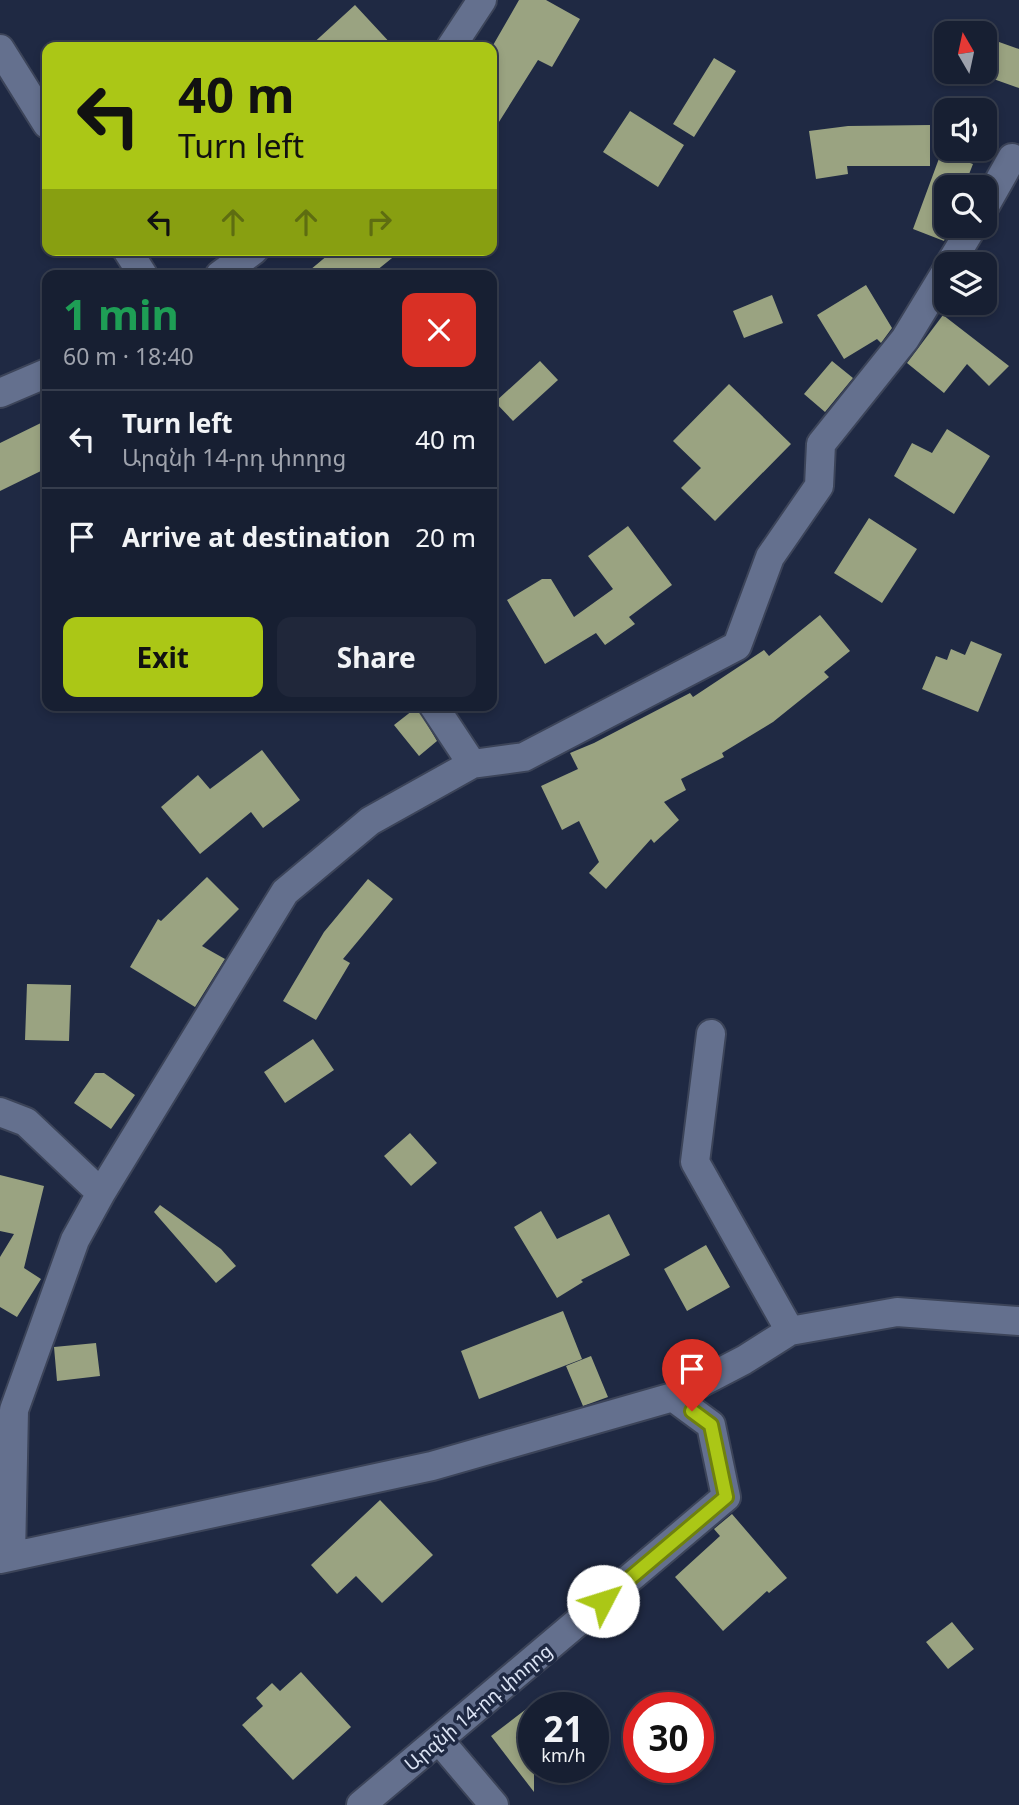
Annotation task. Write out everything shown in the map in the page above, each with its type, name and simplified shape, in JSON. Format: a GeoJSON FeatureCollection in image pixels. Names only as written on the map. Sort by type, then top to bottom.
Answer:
{"type":"FeatureCollection","features":[{"type":"Feature","properties":{"kind":"street"},"geometry":{"type":"LineString","coordinates":[[455,42],[482,0]]}},
{"type":"Feature","properties":{"kind":"street"},"geometry":{"type":"LineString","coordinates":[[0,49],[42,116]]}},
{"type":"Feature","properties":{"kind":"street"},"geometry":{"type":"LineString","coordinates":[[997,185],[1012,158]]}},
{"type":"Feature","properties":{"kind":"street"},"geometry":{"type":"LineString","coordinates":[[227,270],[246,256]]}},
{"type":"Feature","properties":{"kind":"street"},"geometry":{"type":"LineString","coordinates":[[934,291],[905,339],[821,444],[819,486],[770,557],[737,646],[524,757],[472,764],[370,821],[285,892],[101,1192],[75,1240],[14,1410],[6,1557],[432,1466],[673,1397],[744,1360],[790,1331],[897,1312],[1019,1321]]}},
{"type":"Feature","properties":{"kind":"street"},"geometry":{"type":"LineString","coordinates":[[0,393],[42,375]]}},
{"type":"Feature","properties":{"kind":"street"},"geometry":{"type":"LineString","coordinates":[[437,711],[472,764]]}},
{"type":"Feature","properties":{"kind":"street"},"geometry":{"type":"LineString","coordinates":[[711,1034],[695,1162],[790,1331]]}},
{"type":"Feature","properties":{"kind":"street"},"geometry":{"type":"LineString","coordinates":[[0,1112],[26,1122],[101,1192]]}},
{"type":"Feature","properties":{"kind":"street","name":"Արզնի 14-րդ փողոց"},"geometry":{"type":"LineString","coordinates":[[361,1805],[726,1497],[711,1425],[673,1397]]}},
{"type":"Feature","properties":{"kind":"street"},"geometry":{"type":"LineString","coordinates":[[439,1740],[494,1805]]}},
{"type":"Feature","properties":{"kind":"building"},"geometry":{"type":"Polygon","coordinates":[[[519,0],[546,0],[580,19],[552,67],[538,60],[497,125],[497,42],[495,42],[519,0]]]}},
{"type":"Feature","properties":{"kind":"building"},"geometry":{"type":"Polygon","coordinates":[[[355,5],[389,42],[314,42],[355,5]]]}},
{"type":"Feature","properties":{"kind":"building"},"geometry":{"type":"Polygon","coordinates":[[[998,42],[1019,49],[1019,88],[998,81],[998,42]]]}},
{"type":"Feature","properties":{"kind":"building"},"geometry":{"type":"Polygon","coordinates":[[[714,58],[736,71],[694,137],[673,124],[714,58]]]}},
{"type":"Feature","properties":{"kind":"building"},"geometry":{"type":"Polygon","coordinates":[[[630,111],[684,145],[658,187],[603,152],[630,111]]]}},
{"type":"Feature","properties":{"kind":"building"},"geometry":{"type":"Polygon","coordinates":[[[930,125],[930,166],[847,166],[848,174],[816,179],[809,131],[848,126],[930,125]]]}},
{"type":"Feature","properties":{"kind":"building"},"geometry":{"type":"Polygon","coordinates":[[[938,161],[964,161],[973,164],[969,175],[934,175],[934,237],[913,229],[938,161]]]}},
{"type":"Feature","properties":{"kind":"building"},"geometry":{"type":"Polygon","coordinates":[[[327,256],[395,256],[377,270],[310,270],[327,256]]]}},
{"type":"Feature","properties":{"kind":"building"},"geometry":{"type":"Polygon","coordinates":[[[866,285],[892,328],[881,343],[877,339],[844,359],[817,315],[866,285]]]}},
{"type":"Feature","properties":{"kind":"building"},"geometry":{"type":"Polygon","coordinates":[[[772,295],[783,323],[744,338],[733,311],[772,295]]]}},
{"type":"Feature","properties":{"kind":"building"},"geometry":{"type":"Polygon","coordinates":[[[943,315],[1009,366],[989,386],[967,364],[944,393],[907,363],[943,315]]]}},
{"type":"Feature","properties":{"kind":"building"},"geometry":{"type":"Polygon","coordinates":[[[540,361],[558,380],[513,421],[497,404],[497,400],[540,361]]]}},
{"type":"Feature","properties":{"kind":"building"},"geometry":{"type":"Polygon","coordinates":[[[832,361],[853,378],[825,412],[804,394],[832,361]]]}},
{"type":"Feature","properties":{"kind":"building"},"geometry":{"type":"Polygon","coordinates":[[[729,384],[791,444],[715,521],[681,488],[701,468],[673,441],[729,384]]]}},
{"type":"Feature","properties":{"kind":"building"},"geometry":{"type":"Polygon","coordinates":[[[42,422],[42,470],[0,491],[0,443],[42,422]]]}},
{"type":"Feature","properties":{"kind":"building"},"geometry":{"type":"Polygon","coordinates":[[[947,429],[990,456],[954,514],[894,476],[912,443],[932,453],[947,429]]]}},
{"type":"Feature","properties":{"kind":"building"},"geometry":{"type":"Polygon","coordinates":[[[869,518],[917,549],[882,603],[834,573],[869,518]]]}},
{"type":"Feature","properties":{"kind":"building"},"geometry":{"type":"Polygon","coordinates":[[[628,526],[672,585],[629,617],[635,624],[605,645],[596,633],[545,664],[507,600],[542,579],[551,579],[574,617],[613,589],[588,556],[628,526]]]}},
{"type":"Feature","properties":{"kind":"building"},"geometry":{"type":"Polygon","coordinates":[[[820,615],[850,651],[824,672],[829,677],[773,722],[722,753],[724,757],[681,779],[686,790],[664,802],[679,820],[654,843],[651,839],[606,889],[589,873],[599,862],[579,821],[562,830],[541,786],[578,769],[570,753],[690,693],[693,697],[764,650],[769,656],[820,615]]]}},
{"type":"Feature","properties":{"kind":"building"},"geometry":{"type":"Polygon","coordinates":[[[971,641],[1002,654],[978,712],[922,689],[936,656],[947,660],[951,649],[965,655],[971,641]]]}},
{"type":"Feature","properties":{"kind":"building"},"geometry":{"type":"Polygon","coordinates":[[[412,711],[419,711],[437,741],[419,756],[394,725],[412,711]]]}},
{"type":"Feature","properties":{"kind":"building"},"geometry":{"type":"Polygon","coordinates":[[[262,750],[300,800],[263,828],[251,812],[200,854],[161,807],[198,775],[210,789],[262,750]]]}},
{"type":"Feature","properties":{"kind":"building"},"geometry":{"type":"Polygon","coordinates":[[[207,877],[239,909],[202,946],[225,959],[195,1007],[130,967],[158,919],[161,921],[207,877]]]}},
{"type":"Feature","properties":{"kind":"building"},"geometry":{"type":"Polygon","coordinates":[[[368,879],[393,899],[343,959],[350,963],[316,1020],[283,1001],[324,932],[368,879]]]}},
{"type":"Feature","properties":{"kind":"building"},"geometry":{"type":"Polygon","coordinates":[[[27,984],[71,985],[69,1041],[25,1040],[27,984]]]}},
{"type":"Feature","properties":{"kind":"building"},"geometry":{"type":"Polygon","coordinates":[[[313,1039],[334,1070],[285,1103],[264,1072],[313,1039]]]}},
{"type":"Feature","properties":{"kind":"building"},"geometry":{"type":"Polygon","coordinates":[[[95,1073],[104,1073],[135,1095],[111,1129],[74,1103],[95,1073]]]}},
{"type":"Feature","properties":{"kind":"building"},"geometry":{"type":"Polygon","coordinates":[[[410,1133],[437,1163],[411,1186],[384,1156],[410,1133]]]}},
{"type":"Feature","properties":{"kind":"building"},"geometry":{"type":"Polygon","coordinates":[[[0,1175],[44,1186],[24,1268],[41,1279],[17,1317],[0,1307],[0,1257],[14,1234],[0,1231],[0,1175]]]}},
{"type":"Feature","properties":{"kind":"building"},"geometry":{"type":"Polygon","coordinates":[[[160,1205],[221,1249],[236,1266],[216,1283],[154,1212],[160,1205]]]}},
{"type":"Feature","properties":{"kind":"building"},"geometry":{"type":"Polygon","coordinates":[[[541,1211],[557,1239],[609,1214],[630,1255],[581,1280],[583,1282],[557,1298],[514,1227],[541,1211]]]}},
{"type":"Feature","properties":{"kind":"building"},"geometry":{"type":"Polygon","coordinates":[[[706,1245],[730,1287],[687,1311],[664,1269],[706,1245]]]}},
{"type":"Feature","properties":{"kind":"building"},"geometry":{"type":"Polygon","coordinates":[[[563,1311],[582,1359],[479,1399],[461,1351],[563,1311]]]}},
{"type":"Feature","properties":{"kind":"building"},"geometry":{"type":"Polygon","coordinates":[[[96,1343],[100,1376],[57,1381],[54,1347],[96,1343]]]}},
{"type":"Feature","properties":{"kind":"building"},"geometry":{"type":"Polygon","coordinates":[[[591,1356],[608,1397],[583,1406],[566,1366],[591,1356]]]}},
{"type":"Feature","properties":{"kind":"building"},"geometry":{"type":"Polygon","coordinates":[[[380,1500],[433,1555],[382,1603],[356,1576],[337,1594],[311,1565],[380,1500]]]}},
{"type":"Feature","properties":{"kind":"building"},"geometry":{"type":"Polygon","coordinates":[[[732,1514],[787,1578],[769,1593],[767,1591],[723,1631],[675,1577],[720,1536],[714,1529],[732,1514]]]}},
{"type":"Feature","properties":{"kind":"building"},"geometry":{"type":"Polygon","coordinates":[[[952,1622],[974,1649],[948,1669],[926,1642],[952,1622]]]}},
{"type":"Feature","properties":{"kind":"building"},"geometry":{"type":"Polygon","coordinates":[[[301,1672],[351,1727],[293,1780],[242,1725],[263,1706],[256,1698],[272,1683],[280,1691],[301,1672]]]}},
{"type":"Feature","properties":{"kind":"building"},"geometry":{"type":"Polygon","coordinates":[[[518,1715],[518,1771],[491,1736],[518,1715]]]}},
{"type":"Feature","properties":{"kind":"building"},"geometry":{"type":"Polygon","coordinates":[[[527,1783],[534,1783],[534,1792],[527,1783]]]}},
{"type":"Feature","properties":{"kind":"route"},"geometry":{"type":"LineString","coordinates":[[603,1601],[726,1497],[711,1425],[692,1411]]}}]}
